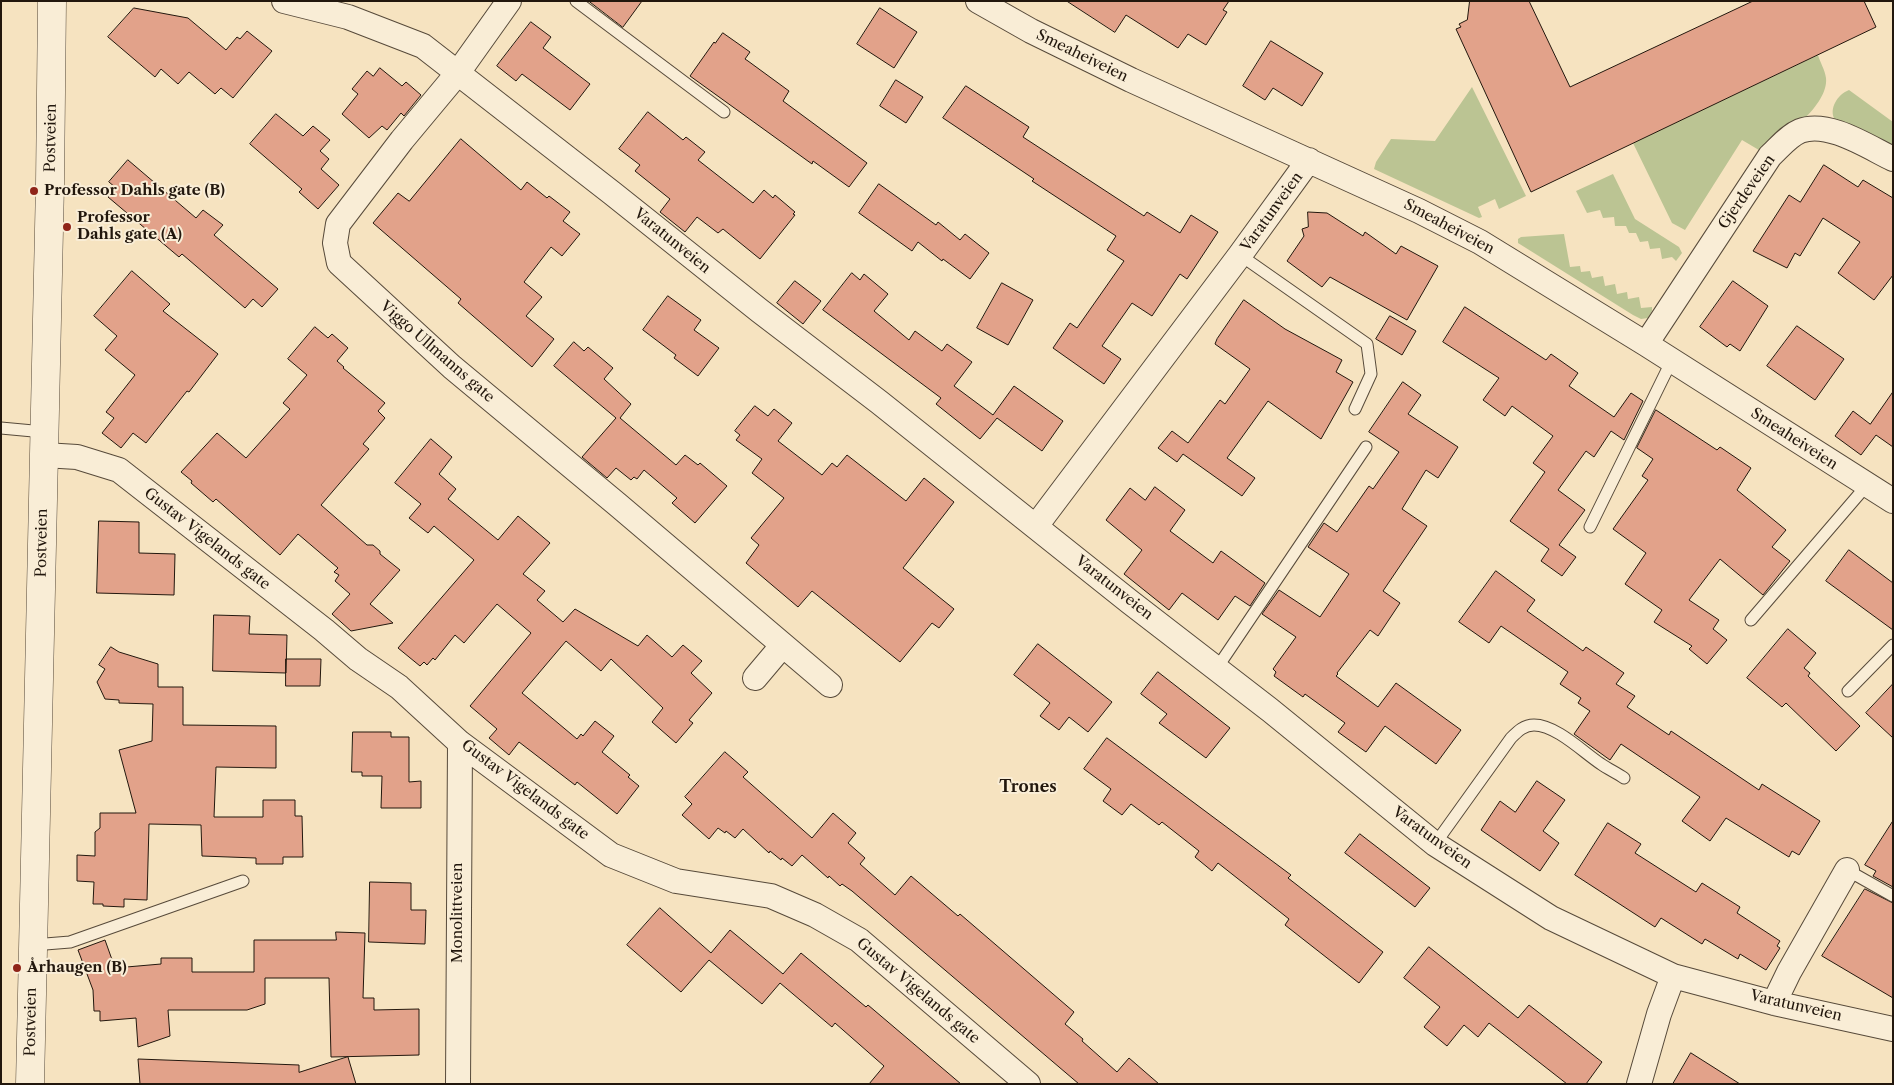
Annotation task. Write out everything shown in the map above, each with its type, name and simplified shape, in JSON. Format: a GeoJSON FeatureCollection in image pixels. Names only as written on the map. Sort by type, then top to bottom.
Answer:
{"type":"FeatureCollection","features":[{"type":"Feature","properties":{"kind":"street","name":"Postveien"},"geometry":{"type":"LineString","coordinates":[[30,1084],[52,1]]}},
{"type":"Feature","properties":{"kind":"street","name":"Varatunveien"},"geometry":{"type":"LineString","coordinates":[[284,1],[348,17],[423,46],[760,311],[880,402],[1130,602],[1218,668],[1435,844],[1551,918],[1673,976],[1774,1003],[1893,1029]]}},
{"type":"Feature","properties":{"kind":"street","name":"Viggo Ullmanns gate"},"geometry":{"type":"LineString","coordinates":[[509,1],[457,74],[402,140],[338,224],[335,243],[339,263],[452,367],[830,685]]}},
{"type":"Feature","properties":{"kind":"street","name":"Smeaheiveien"},"geometry":{"type":"LineString","coordinates":[[978,1],[1032,31],[1131,80],[1419,211],[1480,242],[1672,360],[1893,502]]}},
{"type":"Feature","properties":{"kind":"street","name":"Gjerdeveien"},"geometry":{"type":"LineString","coordinates":[[1646,344],[1770,156],[1786,141],[1800,132],[1816,128],[1834,131],[1893,159]]}},
{"type":"Feature","properties":{"kind":"street","name":"Varatunveien"},"geometry":{"type":"LineString","coordinates":[[1036,526],[1309,160]]}},
{"type":"Feature","properties":{"kind":"street","name":"Gustav Vigelands gate"},"geometry":{"type":"LineString","coordinates":[[44,443],[77,457],[119,470],[317,624],[358,659],[398,687],[460,743],[611,855],[676,881],[771,896],[815,915],[859,940],[1028,1084]]}},
{"type":"Feature","properties":{"kind":"street"},"geometry":{"type":"LineString","coordinates":[[755,678],[782,646]]}},
{"type":"Feature","properties":{"kind":"street","name":"Monolittveien"},"geometry":{"type":"LineString","coordinates":[[458,1084],[460,743]]}},
{"type":"Feature","properties":{"kind":"street"},"geometry":{"type":"LineString","coordinates":[[1774,1003],[1789,972],[1847,870]]}},
{"type":"Feature","properties":{"kind":"street"},"geometry":{"type":"LineString","coordinates":[[1639,1084],[1659,1014],[1673,976]]}},
{"type":"Feature","properties":{"kind":"lane"},"geometry":{"type":"LineString","coordinates":[[576,1],[724,112]]}},
{"type":"Feature","properties":{"kind":"lane"},"geometry":{"type":"LineString","coordinates":[[1240,255],[1367,344],[1371,374],[1355,409]]}},
{"type":"Feature","properties":{"kind":"lane"},"geometry":{"type":"LineString","coordinates":[[1590,527],[1672,360]]}},
{"type":"Feature","properties":{"kind":"lane"},"geometry":{"type":"LineString","coordinates":[[1,428],[44,443]]}},
{"type":"Feature","properties":{"kind":"lane"},"geometry":{"type":"LineString","coordinates":[[1218,668],[1366,447]]}},
{"type":"Feature","properties":{"kind":"lane"},"geometry":{"type":"LineString","coordinates":[[1751,620],[1866,485]]}},
{"type":"Feature","properties":{"kind":"lane"},"geometry":{"type":"LineString","coordinates":[[1848,691],[1893,645]]}},
{"type":"Feature","properties":{"kind":"lane"},"geometry":{"type":"LineString","coordinates":[[1435,844],[1511,738],[1526,726],[1544,727],[1561,735],[1624,778]]}},
{"type":"Feature","properties":{"kind":"lane"},"geometry":{"type":"LineString","coordinates":[[1847,870],[1893,896]]}},
{"type":"Feature","properties":{"kind":"lane"},"geometry":{"type":"LineString","coordinates":[[33,945],[70,942],[243,882]]}},
{"type":"Feature","properties":{"kind":"green space"},"geometry":{"type":"Polygon","coordinates":[[[1818,55],[1826,78],[1825,88],[1813,110],[1793,130],[1764,153],[1742,140],[1685,230],[1672,223],[1633,143],[1818,55]]]}},
{"type":"Feature","properties":{"kind":"green space"},"geometry":{"type":"Polygon","coordinates":[[[1472,87],[1526,196],[1499,209],[1495,199],[1478,207],[1482,217],[1479,218],[1374,169],[1376,162],[1391,139],[1435,141],[1472,87]]]}},
{"type":"Feature","properties":{"kind":"green space"},"geometry":{"type":"Polygon","coordinates":[[[1849,90],[1893,122],[1893,149],[1835,120],[1833,107],[1835,102],[1849,90]]]}},
{"type":"Feature","properties":{"kind":"green space"},"geometry":{"type":"Polygon","coordinates":[[[1613,174],[1635,219],[1679,247],[1682,253],[1676,261],[1672,257],[1662,259],[1660,248],[1650,249],[1648,241],[1640,242],[1636,233],[1629,233],[1626,226],[1615,226],[1614,217],[1603,218],[1600,210],[1587,213],[1576,191],[1613,174]]]}},
{"type":"Feature","properties":{"kind":"green space"},"geometry":{"type":"Polygon","coordinates":[[[1564,234],[1570,267],[1580,266],[1581,272],[1590,271],[1592,278],[1603,276],[1605,286],[1615,284],[1617,294],[1627,292],[1628,299],[1639,297],[1641,308],[1652,307],[1648,318],[1641,319],[1633,315],[1518,243],[1518,239],[1521,237],[1564,234]]]}},
{"type":"Feature","properties":{"kind":"building"},"geometry":{"type":"Polygon","coordinates":[[[589,1],[642,1],[623,27],[589,1]]]}},
{"type":"Feature","properties":{"kind":"building"},"geometry":{"type":"Polygon","coordinates":[[[1067,1],[1229,1],[1223,10],[1227,12],[1206,45],[1188,34],[1178,48],[1126,15],[1115,32],[1067,1]]]}},
{"type":"Feature","properties":{"kind":"building"},"geometry":{"type":"Polygon","coordinates":[[[1470,1],[1529,1],[1570,87],[1753,1],[1864,1],[1876,27],[1531,192],[1456,29],[1461,27],[1459,24],[1467,20],[1470,1]]]}},
{"type":"Feature","properties":{"kind":"building"},"geometry":{"type":"Polygon","coordinates":[[[134,8],[188,18],[226,50],[237,37],[240,39],[247,31],[272,51],[233,98],[221,88],[215,94],[189,72],[178,84],[161,69],[155,77],[108,37],[134,8]]]}},
{"type":"Feature","properties":{"kind":"building"},"geometry":{"type":"Polygon","coordinates":[[[880,8],[917,32],[894,68],[857,44],[880,8]]]}},
{"type":"Feature","properties":{"kind":"building"},"geometry":{"type":"Polygon","coordinates":[[[531,22],[551,37],[543,48],[590,84],[570,110],[522,74],[516,81],[497,66],[531,22]]]}},
{"type":"Feature","properties":{"kind":"building"},"geometry":{"type":"Polygon","coordinates":[[[723,33],[750,52],[745,59],[789,91],[783,101],[867,163],[849,187],[813,161],[812,164],[690,76],[714,42],[723,33]]]}},
{"type":"Feature","properties":{"kind":"building"},"geometry":{"type":"Polygon","coordinates":[[[1271,41],[1323,73],[1302,106],[1273,88],[1265,100],[1243,86],[1271,41]]]}},
{"type":"Feature","properties":{"kind":"building"},"geometry":{"type":"Polygon","coordinates":[[[380,68],[402,86],[406,82],[421,95],[404,116],[401,113],[387,130],[382,126],[369,138],[342,114],[358,94],[352,89],[367,71],[373,76],[380,68]]]}},
{"type":"Feature","properties":{"kind":"building"},"geometry":{"type":"Polygon","coordinates":[[[896,80],[923,97],[906,123],[880,106],[896,80]]]}},
{"type":"Feature","properties":{"kind":"building"},"geometry":{"type":"Polygon","coordinates":[[[966,86],[1029,127],[1023,137],[1144,216],[1147,212],[1180,233],[1191,215],[1218,232],[1187,279],[1180,274],[1152,316],[1132,303],[1102,346],[1121,359],[1104,384],[1053,348],[1070,323],[1077,328],[1124,261],[1107,250],[1116,236],[1032,181],[1034,179],[943,118],[966,86]]]}},
{"type":"Feature","properties":{"kind":"building"},"geometry":{"type":"Polygon","coordinates":[[[648,112],[683,140],[686,137],[705,152],[698,160],[753,203],[764,190],[773,198],[775,195],[795,212],[793,214],[795,215],[760,259],[723,229],[718,233],[697,217],[685,232],[660,212],[670,199],[635,171],[640,165],[619,149],[648,112]]]}},
{"type":"Feature","properties":{"kind":"building"},"geometry":{"type":"Polygon","coordinates":[[[276,114],[303,136],[313,126],[330,140],[320,151],[329,159],[321,169],[339,185],[318,209],[299,192],[302,189],[250,144],[276,114]]]}},
{"type":"Feature","properties":{"kind":"building"},"geometry":{"type":"Polygon","coordinates":[[[461,139],[521,190],[527,182],[547,198],[549,196],[570,212],[563,221],[580,234],[562,256],[551,247],[524,282],[542,297],[526,316],[554,339],[532,367],[458,303],[461,299],[373,223],[398,193],[409,201],[461,139]]]}},
{"type":"Feature","properties":{"kind":"building"},"geometry":{"type":"Polygon","coordinates":[[[128,160],[196,218],[203,210],[223,225],[214,235],[278,289],[262,307],[253,299],[245,308],[182,254],[179,257],[108,197],[116,188],[109,182],[128,160]]]}},
{"type":"Feature","properties":{"kind":"building"},"geometry":{"type":"Polygon","coordinates":[[[1824,165],[1858,187],[1863,180],[1893,198],[1893,275],[1874,300],[1838,273],[1860,242],[1823,218],[1800,256],[1795,253],[1787,268],[1753,251],[1789,195],[1800,202],[1824,165]]]}},
{"type":"Feature","properties":{"kind":"building"},"geometry":{"type":"Polygon","coordinates":[[[879,184],[936,225],[938,222],[960,240],[965,234],[989,253],[970,279],[943,259],[942,261],[918,242],[912,251],[859,213],[879,184]]]}},
{"type":"Feature","properties":{"kind":"building"},"geometry":{"type":"Polygon","coordinates":[[[1308,212],[1327,213],[1363,236],[1365,232],[1396,254],[1401,246],[1438,266],[1407,320],[1330,277],[1322,287],[1287,261],[1304,236],[1302,229],[1308,227],[1308,212]]]}},
{"type":"Feature","properties":{"kind":"building"},"geometry":{"type":"Polygon","coordinates":[[[132,271],[170,304],[163,311],[218,354],[146,443],[133,433],[121,448],[102,433],[114,418],[106,412],[135,375],[105,350],[117,336],[94,316],[132,271]]]}},
{"type":"Feature","properties":{"kind":"building"},"geometry":{"type":"Polygon","coordinates":[[[852,273],[860,280],[864,274],[888,294],[874,311],[909,340],[915,331],[942,351],[947,344],[972,362],[954,386],[993,415],[1014,386],[1063,421],[1042,451],[997,418],[980,439],[936,404],[941,398],[823,310],[852,273]]]}},
{"type":"Feature","properties":{"kind":"building"},"geometry":{"type":"Polygon","coordinates":[[[795,281],[821,301],[803,324],[777,303],[795,281]]]}},
{"type":"Feature","properties":{"kind":"building"},"geometry":{"type":"Polygon","coordinates":[[[1733,281],[1768,306],[1740,351],[1730,344],[1727,347],[1700,327],[1733,281]]]}},
{"type":"Feature","properties":{"kind":"building"},"geometry":{"type":"Polygon","coordinates":[[[1002,283],[1033,300],[1008,345],[977,328],[1002,283]]]}},
{"type":"Feature","properties":{"kind":"building"},"geometry":{"type":"Polygon","coordinates":[[[668,296],[701,320],[694,330],[719,348],[698,376],[674,358],[676,355],[643,330],[668,296]]]}},
{"type":"Feature","properties":{"kind":"building"},"geometry":{"type":"Polygon","coordinates":[[[1244,300],[1285,329],[1342,360],[1336,372],[1353,382],[1321,439],[1268,401],[1227,458],[1255,478],[1242,496],[1183,454],[1177,462],[1158,448],[1172,431],[1188,443],[1220,400],[1225,404],[1250,369],[1215,344],[1244,300]]]}},
{"type":"Feature","properties":{"kind":"building"},"geometry":{"type":"Polygon","coordinates":[[[1465,307],[1546,360],[1551,354],[1578,373],[1569,386],[1614,417],[1631,393],[1643,401],[1624,440],[1611,431],[1594,457],[1586,451],[1558,490],[1585,510],[1559,545],[1576,557],[1562,576],[1541,561],[1549,549],[1510,521],[1545,472],[1533,463],[1553,436],[1512,406],[1505,416],[1483,400],[1499,378],[1443,342],[1465,307]]]}},
{"type":"Feature","properties":{"kind":"building"},"geometry":{"type":"Polygon","coordinates":[[[1390,316],[1416,331],[1402,355],[1376,339],[1390,316]]]}},
{"type":"Feature","properties":{"kind":"building"},"geometry":{"type":"Polygon","coordinates":[[[1797,326],[1844,359],[1815,400],[1767,366],[1797,326]]]}},
{"type":"Feature","properties":{"kind":"building"},"geometry":{"type":"Polygon","coordinates":[[[315,327],[328,338],[332,334],[348,348],[337,361],[385,403],[378,411],[385,418],[363,444],[369,449],[321,505],[367,545],[373,545],[380,551],[380,554],[400,570],[370,604],[393,623],[351,631],[332,614],[350,594],[335,581],[339,575],[334,572],[338,568],[298,534],[280,555],[216,499],[213,502],[181,472],[217,433],[246,458],[290,409],[283,403],[307,375],[288,359],[315,327]]]}},
{"type":"Feature","properties":{"kind":"building"},"geometry":{"type":"Polygon","coordinates":[[[574,342],[584,351],[588,347],[613,368],[604,379],[631,404],[620,418],[676,465],[685,455],[698,465],[700,463],[727,486],[695,523],[672,503],[677,498],[644,470],[637,479],[634,477],[631,480],[616,468],[607,478],[582,457],[616,418],[554,366],[574,342]]]}},
{"type":"Feature","properties":{"kind":"building"},"geometry":{"type":"Polygon","coordinates":[[[1403,382],[1421,395],[1408,414],[1458,447],[1438,478],[1426,470],[1402,509],[1427,526],[1383,591],[1400,603],[1378,636],[1370,630],[1336,676],[1378,707],[1396,683],[1461,730],[1436,764],[1385,726],[1366,752],[1338,732],[1345,723],[1305,694],[1303,697],[1274,676],[1276,672],[1273,669],[1296,637],[1262,614],[1279,590],[1320,617],[1349,574],[1308,547],[1324,523],[1337,532],[1369,486],[1373,489],[1399,452],[1369,432],[1403,382]]]}},
{"type":"Feature","properties":{"kind":"building"},"geometry":{"type":"Polygon","coordinates":[[[1893,392],[1893,447],[1876,435],[1861,455],[1835,436],[1853,411],[1870,424],[1893,392]]]}},
{"type":"Feature","properties":{"kind":"building"},"geometry":{"type":"Polygon","coordinates":[[[755,406],[768,416],[774,409],[792,423],[778,441],[822,475],[832,463],[837,467],[847,455],[906,501],[924,478],[954,502],[903,568],[954,609],[939,628],[932,623],[900,662],[812,591],[798,607],[746,563],[759,545],[751,538],[784,498],[752,473],[762,459],[736,440],[740,435],[735,431],[755,406]]]}},
{"type":"Feature","properties":{"kind":"building"},"geometry":{"type":"Polygon","coordinates":[[[1656,410],[1717,450],[1720,447],[1751,468],[1737,490],[1786,530],[1772,547],[1790,561],[1763,595],[1720,559],[1689,600],[1719,620],[1713,629],[1727,640],[1707,664],[1689,649],[1692,646],[1654,622],[1662,610],[1625,584],[1646,553],[1613,529],[1648,480],[1642,476],[1653,459],[1637,448],[1656,410]]]}},
{"type":"Feature","properties":{"kind":"building"},"geometry":{"type":"Polygon","coordinates":[[[431,439],[452,457],[439,474],[456,489],[448,499],[498,540],[518,516],[550,543],[523,574],[545,591],[537,600],[563,622],[575,609],[638,646],[647,635],[672,657],[683,645],[702,661],[691,673],[712,693],[689,720],[693,723],[676,743],[652,722],[663,708],[611,659],[601,671],[566,641],[522,693],[577,739],[581,734],[583,736],[595,721],[614,736],[602,752],[630,775],[628,777],[639,786],[617,814],[577,782],[575,785],[519,742],[509,755],[489,738],[497,729],[470,706],[531,633],[497,604],[464,643],[455,635],[435,660],[433,658],[427,665],[424,662],[420,666],[398,648],[474,560],[434,526],[428,533],[409,518],[421,504],[395,483],[431,439]]]}},
{"type":"Feature","properties":{"kind":"building"},"geometry":{"type":"Polygon","coordinates":[[[1155,487],[1185,510],[1170,531],[1213,563],[1221,551],[1265,583],[1250,606],[1235,596],[1218,620],[1182,593],[1169,610],[1124,574],[1142,550],[1106,520],[1130,488],[1145,500],[1155,487]]]}},
{"type":"Feature","properties":{"kind":"building"},"geometry":{"type":"Polygon","coordinates":[[[99,521],[139,522],[139,553],[175,554],[174,595],[97,593],[99,521]]]}},
{"type":"Feature","properties":{"kind":"building"},"geometry":{"type":"Polygon","coordinates":[[[1849,550],[1893,583],[1893,630],[1826,581],[1849,550]]]}},
{"type":"Feature","properties":{"kind":"building"},"geometry":{"type":"Polygon","coordinates":[[[1496,571],[1535,600],[1527,611],[1583,651],[1586,647],[1624,673],[1616,684],[1635,696],[1627,707],[1669,735],[1671,731],[1759,790],[1762,784],[1820,821],[1799,855],[1792,851],[1789,857],[1726,818],[1710,841],[1682,821],[1700,797],[1621,744],[1610,760],[1574,734],[1590,711],[1578,703],[1581,698],[1560,684],[1568,672],[1501,626],[1489,643],[1459,622],[1496,571]]]}},
{"type":"Feature","properties":{"kind":"building"},"geometry":{"type":"Polygon","coordinates":[[[214,615],[250,616],[249,634],[287,635],[286,673],[213,671],[214,615]]]}},
{"type":"Feature","properties":{"kind":"building"},"geometry":{"type":"Polygon","coordinates":[[[1788,629],[1816,653],[1804,668],[1810,673],[1808,676],[1860,726],[1836,751],[1786,703],[1782,707],[1747,678],[1788,629]]]}},
{"type":"Feature","properties":{"kind":"building"},"geometry":{"type":"Polygon","coordinates":[[[1038,644],[1112,702],[1088,732],[1069,717],[1059,730],[1040,716],[1050,703],[1014,675],[1038,644]]]}},
{"type":"Feature","properties":{"kind":"building"},"geometry":{"type":"Polygon","coordinates":[[[111,647],[119,652],[158,664],[158,687],[183,687],[183,725],[276,726],[276,768],[216,767],[214,817],[263,817],[263,800],[295,800],[295,816],[302,816],[303,857],[283,857],[283,864],[256,864],[256,858],[202,856],[201,825],[149,824],[147,900],[124,899],[124,907],[93,904],[94,882],[77,881],[77,855],[95,856],[95,832],[100,828],[100,813],[136,813],[119,750],[152,741],[153,704],[119,703],[119,700],[105,699],[97,682],[105,669],[99,665],[111,647]]]}},
{"type":"Feature","properties":{"kind":"building"},"geometry":{"type":"Polygon","coordinates":[[[286,659],[321,659],[320,686],[286,686],[286,659]]]}},
{"type":"Feature","properties":{"kind":"building"},"geometry":{"type":"Polygon","coordinates":[[[1158,672],[1230,728],[1206,758],[1159,723],[1167,714],[1141,694],[1158,672]]]}},
{"type":"Feature","properties":{"kind":"building"},"geometry":{"type":"Polygon","coordinates":[[[1893,684],[1893,738],[1866,713],[1893,684]]]}},
{"type":"Feature","properties":{"kind":"building"},"geometry":{"type":"Polygon","coordinates":[[[353,732],[391,732],[391,737],[409,737],[409,782],[421,781],[421,808],[381,808],[382,776],[362,776],[362,772],[352,772],[353,732]]]}},
{"type":"Feature","properties":{"kind":"building"},"geometry":{"type":"Polygon","coordinates":[[[1107,738],[1291,875],[1288,878],[1383,952],[1359,983],[1285,925],[1289,919],[1218,863],[1212,871],[1195,857],[1199,851],[1162,822],[1159,825],[1131,804],[1122,815],[1103,801],[1111,789],[1084,769],[1107,738]]]}},
{"type":"Feature","properties":{"kind":"building"},"geometry":{"type":"Polygon","coordinates":[[[725,752],[748,772],[743,777],[812,838],[833,813],[856,833],[848,843],[865,858],[860,864],[895,895],[911,876],[958,916],[960,914],[1074,1012],[1065,1024],[1117,1072],[1129,1058],[1159,1084],[1079,1084],[852,891],[842,884],[840,886],[829,876],[828,878],[802,855],[792,866],[770,851],[769,853],[743,829],[735,838],[718,828],[709,839],[682,815],[692,804],[685,797],[725,752]]]}},
{"type":"Feature","properties":{"kind":"building"},"geometry":{"type":"Polygon","coordinates":[[[1537,781],[1565,800],[1543,831],[1559,843],[1540,871],[1481,830],[1500,801],[1515,812],[1537,781]]]}},
{"type":"Feature","properties":{"kind":"building"},"geometry":{"type":"Polygon","coordinates":[[[1893,821],[1893,887],[1873,876],[1876,871],[1865,865],[1893,821]]]}},
{"type":"Feature","properties":{"kind":"building"},"geometry":{"type":"Polygon","coordinates":[[[1608,823],[1641,844],[1635,853],[1696,892],[1702,883],[1740,907],[1737,913],[1780,941],[1777,946],[1780,948],[1766,970],[1740,954],[1738,959],[1705,939],[1702,944],[1661,918],[1655,927],[1575,875],[1608,823]]]}},
{"type":"Feature","properties":{"kind":"building"},"geometry":{"type":"Polygon","coordinates":[[[1360,834],[1430,888],[1415,907],[1345,853],[1360,834]]]}},
{"type":"Feature","properties":{"kind":"building"},"geometry":{"type":"Polygon","coordinates":[[[370,882],[411,883],[411,910],[426,910],[425,944],[369,942],[370,882]]]}},
{"type":"Feature","properties":{"kind":"building"},"geometry":{"type":"Polygon","coordinates":[[[1865,889],[1893,903],[1893,998],[1822,956],[1865,889]]]}},
{"type":"Feature","properties":{"kind":"building"},"geometry":{"type":"Polygon","coordinates":[[[660,908],[711,953],[730,930],[783,974],[801,953],[866,1007],[868,1005],[961,1084],[869,1084],[884,1066],[835,1023],[832,1027],[780,983],[762,1004],[709,960],[681,992],[627,945],[660,908]]]}},
{"type":"Feature","properties":{"kind":"building"},"geometry":{"type":"Polygon","coordinates":[[[336,932],[365,933],[363,998],[374,998],[374,1010],[419,1009],[419,1055],[331,1057],[329,978],[265,978],[265,1004],[247,1010],[168,1010],[170,1036],[138,1047],[136,1018],[100,1021],[100,1011],[94,1011],[93,990],[78,950],[105,940],[115,968],[161,964],[161,958],[192,958],[192,972],[254,972],[254,940],[336,940],[336,932]]]}},
{"type":"Feature","properties":{"kind":"building"},"geometry":{"type":"Polygon","coordinates":[[[1429,947],[1518,1018],[1529,1005],[1602,1062],[1586,1084],[1567,1084],[1489,1023],[1478,1037],[1464,1025],[1447,1046],[1424,1027],[1440,1007],[1404,978],[1429,947]]]}},
{"type":"Feature","properties":{"kind":"building"},"geometry":{"type":"Polygon","coordinates":[[[1691,1053],[1740,1084],[1673,1084],[1691,1053]]]}},
{"type":"Feature","properties":{"kind":"building"},"geometry":{"type":"Polygon","coordinates":[[[348,1057],[356,1084],[140,1084],[138,1059],[299,1065],[299,1072],[348,1057]]]}},
{"type":"Feature","properties":{"kind":"place","name":"Professor Dahls gate (B)"},"geometry":{"type":"Point","coordinates":[34,191]}},
{"type":"Feature","properties":{"kind":"place","name":"Professor Dahls gate (A)"},"geometry":{"type":"Point","coordinates":[67,227]}},
{"type":"Feature","properties":{"kind":"place","name":"Århaugen (B)"},"geometry":{"type":"Point","coordinates":[17,968]}},
{"type":"Feature","properties":{"kind":"district","name":"Trones"},"geometry":{"type":"Point","coordinates":[1028,787]}}]}
